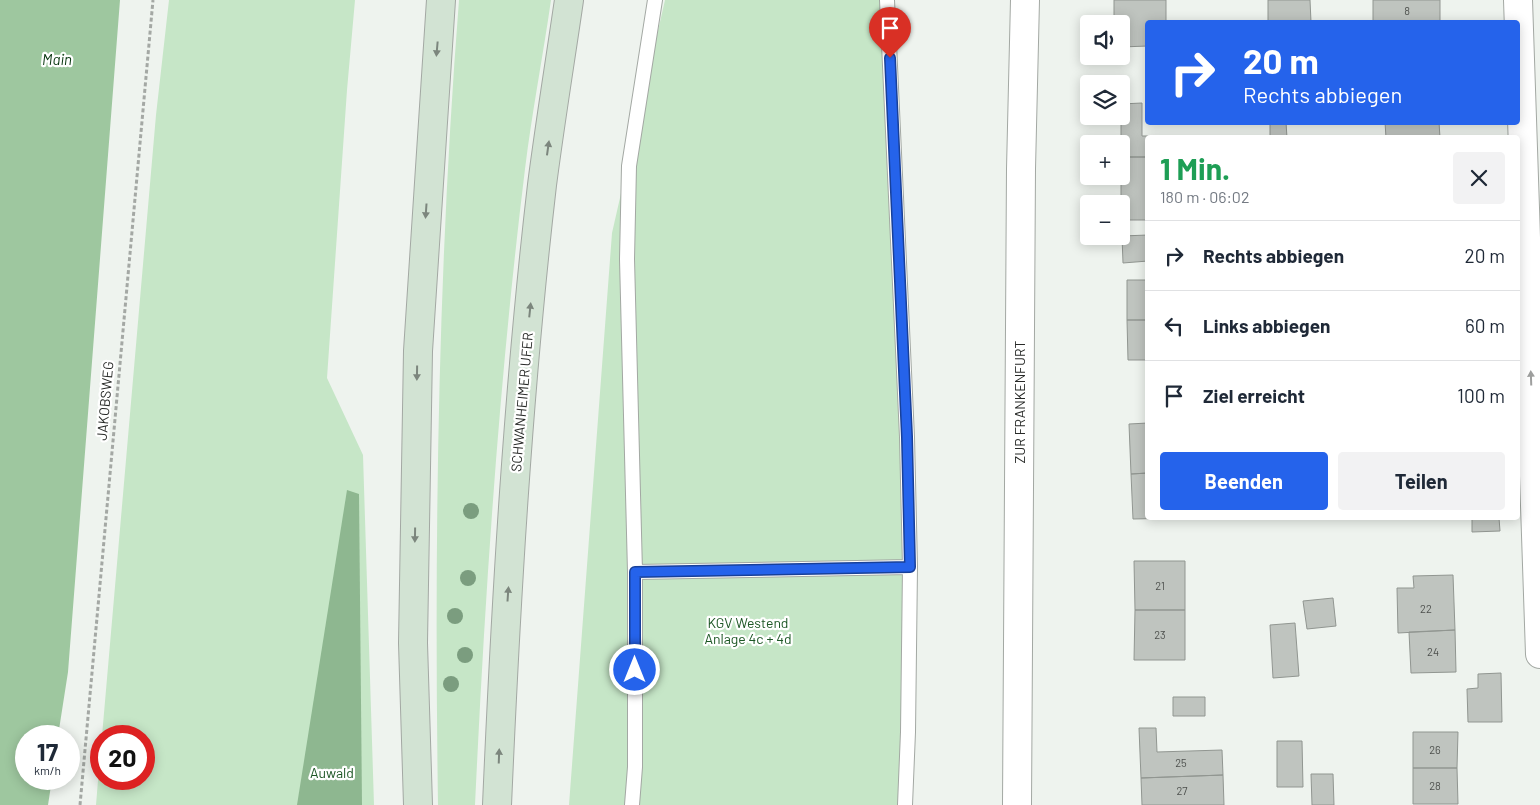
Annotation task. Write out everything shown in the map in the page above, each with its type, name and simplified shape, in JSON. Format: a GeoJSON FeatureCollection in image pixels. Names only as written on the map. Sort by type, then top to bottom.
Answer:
{"type":"FeatureCollection","features":[{"type":"Feature","properties":{"kind":"main road"},"geometry":{"type":"LineString","coordinates":[[418,805],[413,643],[418,351],[441,0]]}},
{"type":"Feature","properties":{"kind":"main road","name":"SCHWANHEIMER UFER"},"geometry":{"type":"LineString","coordinates":[[497,805],[503,670],[522,400],[542,185],[569,0]]}},
{"type":"Feature","properties":{"kind":"street","name":"ZUR FRANKENFURT"},"geometry":{"type":"LineString","coordinates":[[1017,805],[1021,169],[1025,0]]}},
{"type":"Feature","properties":{"kind":"street"},"geometry":{"type":"LineString","coordinates":[[1518,0],[1519,20]]}},
{"type":"Feature","properties":{"kind":"street"},"geometry":{"type":"LineString","coordinates":[[1520,59],[1540,654]]}},
{"type":"Feature","properties":{"kind":"lane"},"geometry":{"type":"LineString","coordinates":[[632,805],[635,767],[635,572],[627,259],[629,166],[655,0]]}},
{"type":"Feature","properties":{"kind":"lane"},"geometry":{"type":"LineString","coordinates":[[887,0],[906,427],[910,567],[905,805]]}},
{"type":"Feature","properties":{"kind":"lane"},"geometry":{"type":"LineString","coordinates":[[635,572],[910,567]]}},
{"type":"Feature","properties":{"kind":"path","name":"JAKOBSWEG"},"geometry":{"type":"LineString","coordinates":[[80,805],[153,0]]}},
{"type":"Feature","properties":{"kind":"green space"},"geometry":{"type":"Polygon","coordinates":[[[169,0],[355,0],[327,378],[363,455],[374,805],[96,805],[97,790],[155,790],[155,725],[103,725],[156,115],[169,0]]]}},
{"type":"Feature","properties":{"kind":"green space"},"geometry":{"type":"Polygon","coordinates":[[[459,0],[551,0],[528,148],[500,407],[488,566],[475,805],[438,805],[437,503],[439,402],[446,201],[459,0]]]}},
{"type":"Feature","properties":{"kind":"green space","name":"KGV Westend Anlage 4c + 4d"},"geometry":{"type":"Polygon","coordinates":[[[665,0],[894,0],[916,511],[910,805],[569,805],[612,233],[665,0]]]}},
{"type":"Feature","properties":{"kind":"green space","name":"Auwald"},"geometry":{"type":"Polygon","coordinates":[[[347,490],[359,494],[362,805],[297,805],[347,490]]]}},
{"type":"Feature","properties":{"kind":"water","name":"Main"},"geometry":{"type":"Polygon","coordinates":[[[0,0],[120,0],[68,672],[60,725],[15,725],[15,790],[50,790],[48,805],[0,805],[0,0]]]}},
{"type":"Feature","properties":{"kind":"building"},"geometry":{"type":"Polygon","coordinates":[[[1114,0],[1166,0],[1166,20],[1145,20],[1145,46],[1130,47],[1130,15],[1114,15],[1114,0]]]}},
{"type":"Feature","properties":{"kind":"building"},"geometry":{"type":"Polygon","coordinates":[[[1268,0],[1310,0],[1311,20],[1268,20],[1268,0]]]}},
{"type":"Feature","properties":{"kind":"building"},"geometry":{"type":"Polygon","coordinates":[[[1373,0],[1440,0],[1440,20],[1373,20],[1373,0]]]}},
{"type":"Feature","properties":{"kind":"building"},"geometry":{"type":"Polygon","coordinates":[[[1142,103],[1142,136],[1145,136],[1145,157],[1130,157],[1130,135],[1121,135],[1121,125],[1130,125],[1130,104],[1142,103]]]}},
{"type":"Feature","properties":{"kind":"building"},"geometry":{"type":"Polygon","coordinates":[[[1270,125],[1286,125],[1287,135],[1270,135],[1270,125]]]}},
{"type":"Feature","properties":{"kind":"building"},"geometry":{"type":"Polygon","coordinates":[[[1385,125],[1439,125],[1440,135],[1386,135],[1385,125]]]}},
{"type":"Feature","properties":{"kind":"building"},"geometry":{"type":"Polygon","coordinates":[[[1130,157],[1145,157],[1145,220],[1130,220],[1130,195],[1121,195],[1121,185],[1130,185],[1130,157]]]}},
{"type":"Feature","properties":{"kind":"building"},"geometry":{"type":"Polygon","coordinates":[[[1145,235],[1145,261],[1123,263],[1122,245],[1130,245],[1130,236],[1145,235]]]}},
{"type":"Feature","properties":{"kind":"building"},"geometry":{"type":"Polygon","coordinates":[[[1127,280],[1145,280],[1145,320],[1127,320],[1127,280]]]}},
{"type":"Feature","properties":{"kind":"building"},"geometry":{"type":"Polygon","coordinates":[[[1127,320],[1145,320],[1145,360],[1128,360],[1127,320]]]}},
{"type":"Feature","properties":{"kind":"building"},"geometry":{"type":"Polygon","coordinates":[[[1145,423],[1145,473],[1131,474],[1129,424],[1145,423]]]}},
{"type":"Feature","properties":{"kind":"building"},"geometry":{"type":"Polygon","coordinates":[[[1145,473],[1145,519],[1133,519],[1131,474],[1145,473]]]}},
{"type":"Feature","properties":{"kind":"building"},"geometry":{"type":"Polygon","coordinates":[[[1472,520],[1499,520],[1500,531],[1472,532],[1472,520]]]}},
{"type":"Feature","properties":{"kind":"building"},"geometry":{"type":"Polygon","coordinates":[[[1134,561],[1185,561],[1185,610],[1135,610],[1134,561]]]}},
{"type":"Feature","properties":{"kind":"building"},"geometry":{"type":"Polygon","coordinates":[[[1453,575],[1455,630],[1398,633],[1397,588],[1414,588],[1413,576],[1453,575]]]}},
{"type":"Feature","properties":{"kind":"building"},"geometry":{"type":"Polygon","coordinates":[[[1333,598],[1336,626],[1307,629],[1303,601],[1333,598]]]}},
{"type":"Feature","properties":{"kind":"building"},"geometry":{"type":"Polygon","coordinates":[[[1135,610],[1185,610],[1185,660],[1134,660],[1135,610]]]}},
{"type":"Feature","properties":{"kind":"building"},"geometry":{"type":"Polygon","coordinates":[[[1295,623],[1299,676],[1273,678],[1270,625],[1295,623]]]}},
{"type":"Feature","properties":{"kind":"building"},"geometry":{"type":"Polygon","coordinates":[[[1455,630],[1456,672],[1411,673],[1409,632],[1455,630]]]}},
{"type":"Feature","properties":{"kind":"building"},"geometry":{"type":"Polygon","coordinates":[[[1501,673],[1502,722],[1468,722],[1467,689],[1478,688],[1478,674],[1501,673]]]}},
{"type":"Feature","properties":{"kind":"building"},"geometry":{"type":"Polygon","coordinates":[[[1173,697],[1205,697],[1205,716],[1173,716],[1173,697]]]}},
{"type":"Feature","properties":{"kind":"building"},"geometry":{"type":"Polygon","coordinates":[[[1139,728],[1156,728],[1157,752],[1222,750],[1223,775],[1141,778],[1139,728]]]}},
{"type":"Feature","properties":{"kind":"building"},"geometry":{"type":"Polygon","coordinates":[[[1413,732],[1458,732],[1457,768],[1413,768],[1413,732]]]}},
{"type":"Feature","properties":{"kind":"building"},"geometry":{"type":"Polygon","coordinates":[[[1277,741],[1302,741],[1303,787],[1277,787],[1277,741]]]}},
{"type":"Feature","properties":{"kind":"building"},"geometry":{"type":"Polygon","coordinates":[[[1413,768],[1457,768],[1458,804],[1413,804],[1413,768]]]}},
{"type":"Feature","properties":{"kind":"building"},"geometry":{"type":"Polygon","coordinates":[[[1311,774],[1333,774],[1334,805],[1312,805],[1311,774]]]}},
{"type":"Feature","properties":{"kind":"building"},"geometry":{"type":"Polygon","coordinates":[[[1223,775],[1224,805],[1142,805],[1141,778],[1223,775]]]}},
{"type":"Feature","properties":{"kind":"route"},"geometry":{"type":"LineString","coordinates":[[635,670],[635,572],[910,567],[907,437],[890,58]]}}]}
